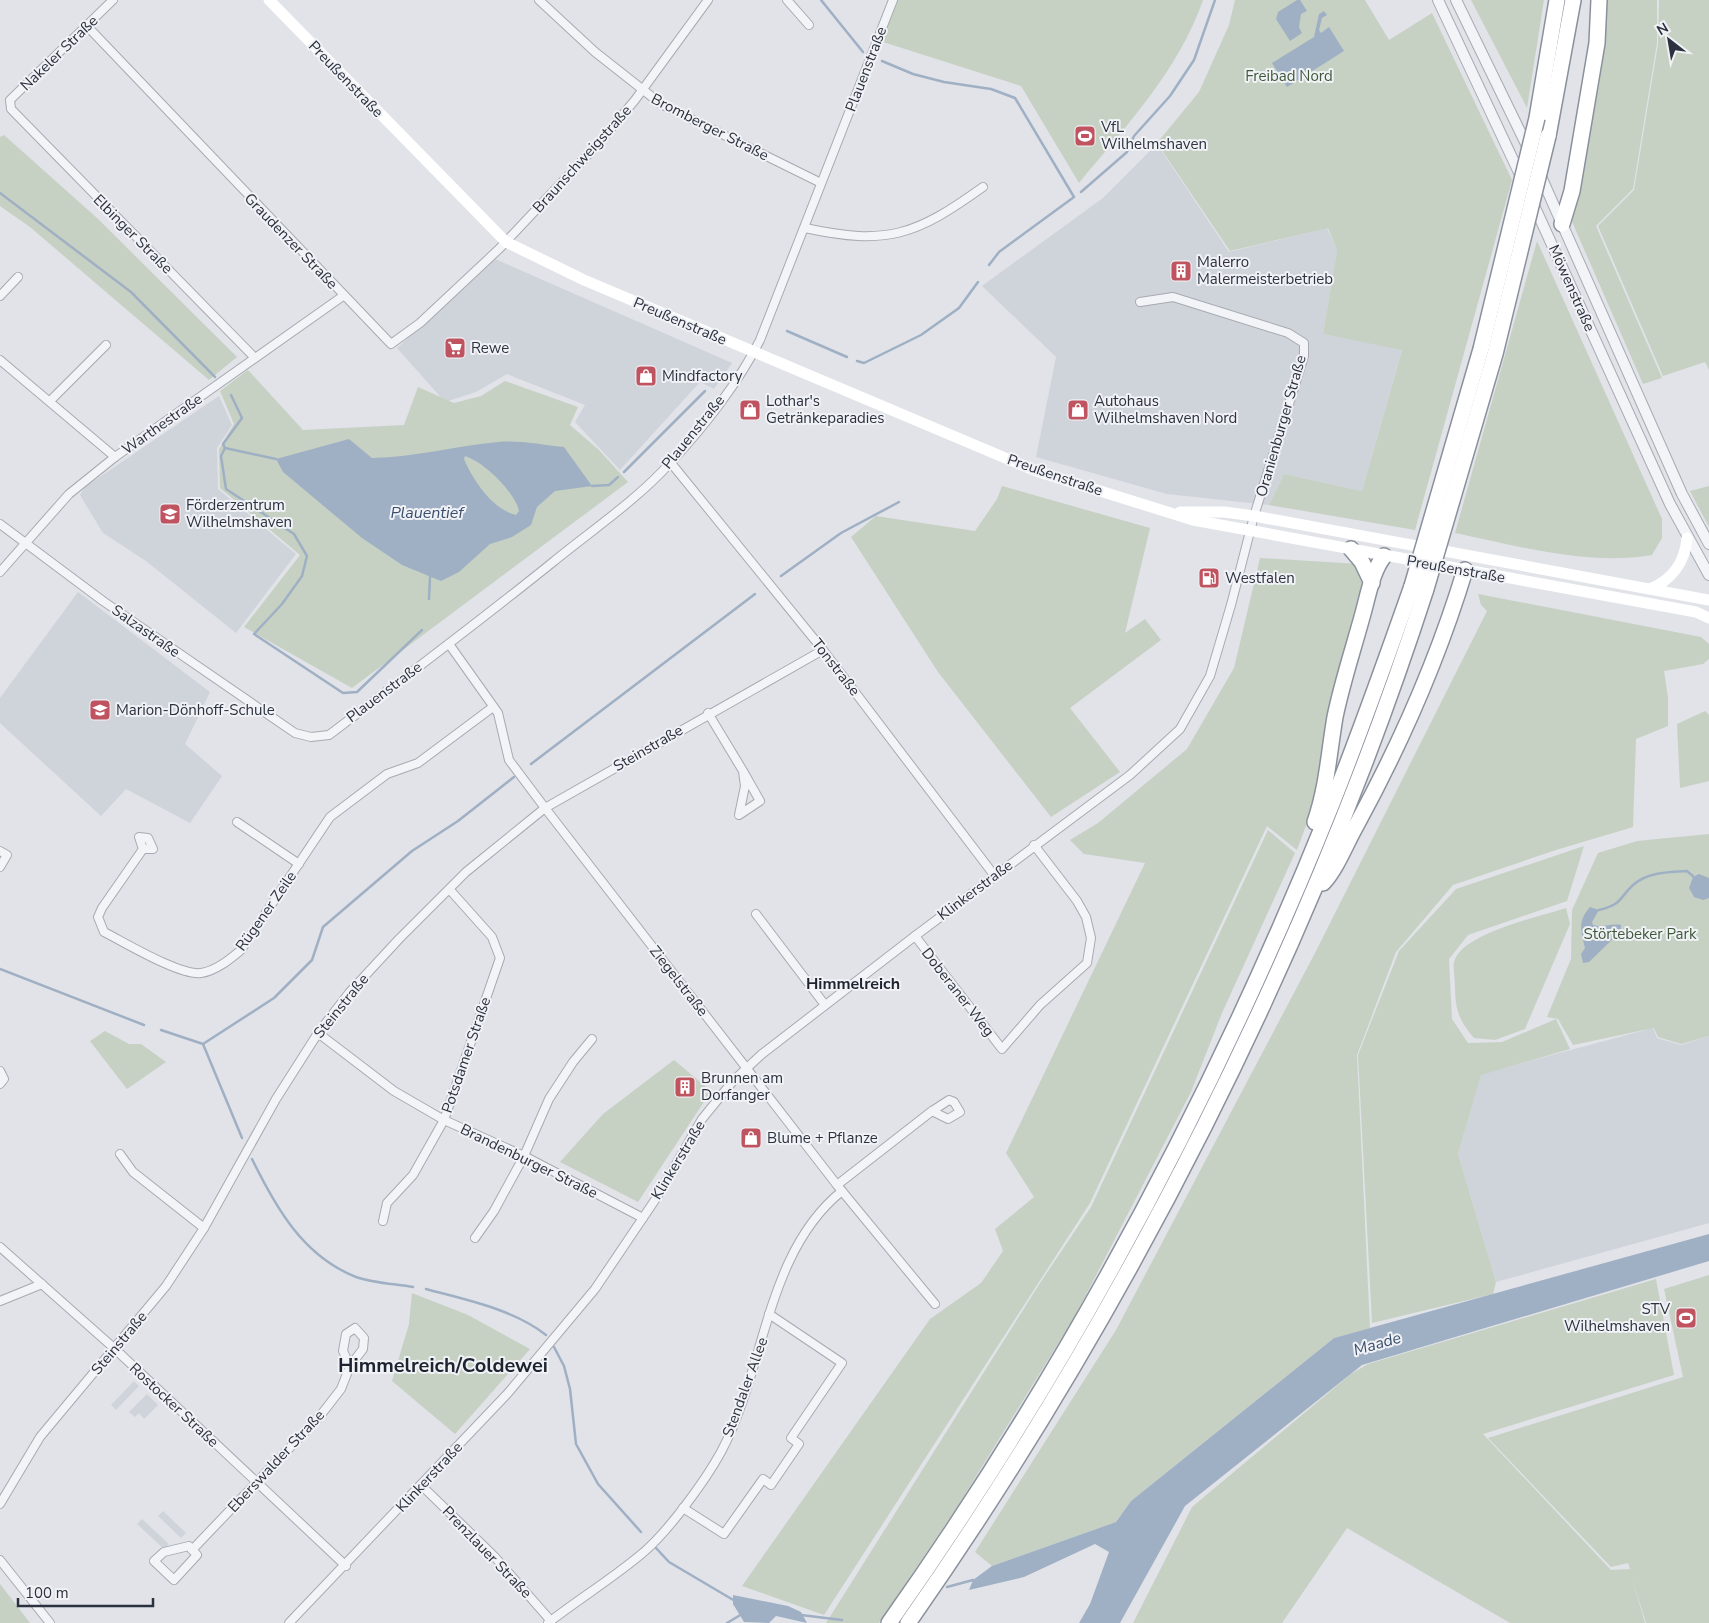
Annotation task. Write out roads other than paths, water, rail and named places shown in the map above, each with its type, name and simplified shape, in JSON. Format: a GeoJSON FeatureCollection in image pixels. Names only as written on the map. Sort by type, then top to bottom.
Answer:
{"type":"FeatureCollection","features":[{"type":"Feature","properties":{"kind":"highway"},"geometry":{"type":"LineString","coordinates":[[908,1623],[1002,1482],[1101,1317],[1216,1098],[1308,899],[1359,779],[1400,668],[1537,118],[1557,0]]}},
{"type":"Feature","properties":{"kind":"highway"},"geometry":{"type":"LineString","coordinates":[[889,1623],[969,1506],[1024,1417],[1129,1236],[1216,1066],[1302,874],[1419,588],[1495,354],[1548,136],[1573,0]]}},
{"type":"Feature","properties":{"kind":"highway"},"geometry":{"type":"LineString","coordinates":[[1562,224],[1572,190],[1597,43],[1599,0]]}},
{"type":"Feature","properties":{"kind":"highway"},"geometry":{"type":"LineString","coordinates":[[1351,549],[1362,562],[1372,583]]}},
{"type":"Feature","properties":{"kind":"highway"},"geometry":{"type":"LineString","coordinates":[[1302,874],[1305,850],[1324,790],[1338,708],[1372,583],[1378,564],[1384,556]]}},
{"type":"Feature","properties":{"kind":"highway"},"geometry":{"type":"LineString","coordinates":[[1308,899],[1327,879],[1395,750],[1436,654],[1465,570]]}},
{"type":"Feature","properties":{"kind":"main road","name":"Preußenstraße"},"geometry":{"type":"LineString","coordinates":[[269,0],[506,242],[584,280],[1036,471],[1174,512],[1193,520],[1696,612],[1709,618]]}},
{"type":"Feature","properties":{"kind":"main road","name":"Preußenstraße"},"geometry":{"type":"LineString","coordinates":[[1174,512],[1224,512],[1254,516],[1709,600]]}},
{"type":"Feature","properties":{"kind":"main road"},"geometry":{"type":"LineString","coordinates":[[1650,589],[1663,583],[1676,570],[1684,555],[1687,538]]}},
{"type":"Feature","properties":{"kind":"main road"},"geometry":{"type":"LineString","coordinates":[[1384,556],[1399,543]]}},
{"type":"Feature","properties":{"kind":"main road"},"geometry":{"type":"LineString","coordinates":[[1459,554],[1465,570]]}},
{"type":"Feature","properties":{"kind":"street","name":"Nakeler Straße"},"geometry":{"type":"LineString","coordinates":[[11,109],[10,100],[113,0]]}},
{"type":"Feature","properties":{"kind":"street","name":"Bromberger Straße"},"geometry":{"type":"LineString","coordinates":[[539,0],[640,89],[661,104],[821,183]]}},
{"type":"Feature","properties":{"kind":"street","name":"Braunschweigstraße"},"geometry":{"type":"LineString","coordinates":[[506,242],[597,144],[634,100],[640,89],[708,0]]}},
{"type":"Feature","properties":{"kind":"street"},"geometry":{"type":"LineString","coordinates":[[787,0],[809,25]]}},
{"type":"Feature","properties":{"kind":"street","name":"Plauenstraße"},"geometry":{"type":"LineString","coordinates":[[295,733],[311,737],[329,735],[449,644],[630,500],[671,463],[714,409],[754,351],[805,228],[893,0]]}},
{"type":"Feature","properties":{"kind":"street","name":"Möwenstraße"},"geometry":{"type":"LineString","coordinates":[[1438,0],[1687,538],[1709,574]]}},
{"type":"Feature","properties":{"kind":"street","name":"Möwenstraße"},"geometry":{"type":"LineString","coordinates":[[1456,0],[1498,84],[1682,494],[1709,544]]}},
{"type":"Feature","properties":{"kind":"street","name":"Graudenzer Straße"},"geometry":{"type":"LineString","coordinates":[[86,26],[391,344],[420,323],[506,242]]}},
{"type":"Feature","properties":{"kind":"street","name":"Elbinger Straße"},"geometry":{"type":"LineString","coordinates":[[11,109],[255,358]]}},
{"type":"Feature","properties":{"kind":"street"},"geometry":{"type":"LineString","coordinates":[[805,228],[836,235],[882,237],[917,228],[945,214],[983,187]]}},
{"type":"Feature","properties":{"kind":"street"},"geometry":{"type":"LineString","coordinates":[[0,296],[18,276]]}},
{"type":"Feature","properties":{"kind":"street","name":"Warthestraße"},"geometry":{"type":"LineString","coordinates":[[0,572],[62,500],[115,457],[343,296]]}},
{"type":"Feature","properties":{"kind":"street","name":"Oranienburger Straße"},"geometry":{"type":"LineString","coordinates":[[1140,302],[1173,296],[1288,332],[1304,343],[1304,356],[1250,531]]}},
{"type":"Feature","properties":{"kind":"street"},"geometry":{"type":"LineString","coordinates":[[50,402],[106,345]]}},
{"type":"Feature","properties":{"kind":"street"},"geometry":{"type":"LineString","coordinates":[[0,360],[115,457]]}},
{"type":"Feature","properties":{"kind":"street","name":"Tonstraße"},"geometry":{"type":"LineString","coordinates":[[671,463],[823,650],[994,875]]}},
{"type":"Feature","properties":{"kind":"street","name":"Salzastraße"},"geometry":{"type":"LineString","coordinates":[[0,524],[103,601],[295,733]]}},
{"type":"Feature","properties":{"kind":"street","name":"Klinkerstraße"},"geometry":{"type":"LineString","coordinates":[[289,1623],[346,1566],[508,1393],[595,1289],[643,1218],[702,1119],[720,1095],[747,1067],[994,875],[1130,775],[1180,729],[1210,676],[1250,531]]}},
{"type":"Feature","properties":{"kind":"street"},"geometry":{"type":"LineString","coordinates":[[1696,612],[1709,612]]}},
{"type":"Feature","properties":{"kind":"street","name":"Ziegelstraße"},"geometry":{"type":"LineString","coordinates":[[449,644],[498,713],[509,760],[840,1188],[936,1304]]}},
{"type":"Feature","properties":{"kind":"street","name":"Steinstraße"},"geometry":{"type":"LineString","coordinates":[[0,1504],[40,1437],[166,1286],[204,1228],[276,1099],[318,1033],[349,993],[392,946],[466,872],[545,808],[823,650]]}},
{"type":"Feature","properties":{"kind":"street","name":"Rügener Zeile"},"geometry":{"type":"LineString","coordinates":[[143,849],[98,916],[104,932],[185,972],[201,973],[226,962],[241,950],[330,817],[387,774],[418,762],[493,707]]}},
{"type":"Feature","properties":{"kind":"street"},"geometry":{"type":"LineString","coordinates":[[708,714],[743,771],[760,801],[739,815],[745,786],[743,771]]}},
{"type":"Feature","properties":{"kind":"street","name":"Rügener Zeile"},"geometry":{"type":"LineString","coordinates":[[237,822],[299,864]]}},
{"type":"Feature","properties":{"kind":"street","name":"Doberaner Weg"},"geometry":{"type":"LineString","coordinates":[[915,936],[1002,1049],[1040,1005],[1087,963],[1091,938],[1086,917],[1077,901],[1034,845]]}},
{"type":"Feature","properties":{"kind":"street"},"geometry":{"type":"LineString","coordinates":[[0,852],[7,856],[0,867]]}},
{"type":"Feature","properties":{"kind":"street","name":"Potsdamer Straße"},"geometry":{"type":"LineString","coordinates":[[383,1221],[387,1203],[413,1175],[444,1120],[500,958],[492,937],[450,890]]}},
{"type":"Feature","properties":{"kind":"street"},"geometry":{"type":"LineString","coordinates":[[756,914],[825,1005]]}},
{"type":"Feature","properties":{"kind":"street","name":"Brandenburger Straße"},"geometry":{"type":"LineString","coordinates":[[318,1033],[394,1091],[444,1120],[524,1156],[643,1218]]}},
{"type":"Feature","properties":{"kind":"street"},"geometry":{"type":"LineString","coordinates":[[475,1238],[494,1211],[524,1156],[549,1099],[573,1062],[592,1039]]}},
{"type":"Feature","properties":{"kind":"street"},"geometry":{"type":"LineString","coordinates":[[0,1071],[4,1079],[0,1084]]}},
{"type":"Feature","properties":{"kind":"street","name":"Stendaler Allee"},"geometry":{"type":"LineString","coordinates":[[550,1622],[599,1588],[647,1550],[683,1508],[721,1451],[738,1416],[761,1347],[769,1314],[791,1255],[822,1209],[840,1188],[932,1111]]}},
{"type":"Feature","properties":{"kind":"street"},"geometry":{"type":"LineString","coordinates":[[120,1154],[133,1172],[204,1228]]}},
{"type":"Feature","properties":{"kind":"street","name":"Rostocker Straße"},"geometry":{"type":"LineString","coordinates":[[0,1247],[115,1349],[346,1566]]}},
{"type":"Feature","properties":{"kind":"street"},"geometry":{"type":"LineString","coordinates":[[0,1301],[42,1284]]}},
{"type":"Feature","properties":{"kind":"street","name":"Stendaler Allee"},"geometry":{"type":"LineString","coordinates":[[683,1508],[724,1534],[763,1480],[771,1485],[785,1465],[799,1444],[791,1438],[842,1363],[769,1314]]}},
{"type":"Feature","properties":{"kind":"street","name":"Eberswalder Straße"},"geometry":{"type":"LineString","coordinates":[[192,1550],[320,1416],[341,1389],[350,1366]]}},
{"type":"Feature","properties":{"kind":"street","name":"Prenzlauer Straße"},"geometry":{"type":"LineString","coordinates":[[421,1485],[494,1556],[550,1622]]}},
{"type":"Feature","properties":{"kind":"street","name":"Eberswalder Straße"},"geometry":{"type":"LineString","coordinates":[[189,1546],[192,1550],[197,1554],[174,1580],[154,1561],[164,1552],[189,1546]]}},
{"type":"Feature","properties":{"kind":"street"},"geometry":{"type":"LineString","coordinates":[[0,1560],[50,1623]]}},
{"type":"Feature","properties":{"kind":"water"},"geometry":{"type":"Polygon","coordinates":[[[1300,0],[1307,11],[1301,14],[1299,27],[1302,33],[1290,41],[1276,19],[1278,12],[1300,0]]]}},
{"type":"Feature","properties":{"kind":"water"},"geometry":{"type":"Polygon","coordinates":[[[1324,11],[1327,15],[1322,18],[1319,30],[1321,33],[1329,27],[1344,51],[1287,87],[1272,63],[1314,37],[1319,14],[1324,11]]]}},
{"type":"Feature","properties":{"kind":"water","name":"Plauentief"},"geometry":{"type":"Polygon","coordinates":[[[349,439],[372,458],[404,456],[498,442],[523,442],[564,447],[592,486],[555,491],[537,507],[531,525],[512,537],[490,544],[459,572],[441,581],[402,565],[362,538],[283,472],[276,459],[349,439]],[[465,456],[464,459],[478,485],[499,507],[516,515],[519,511],[512,495],[498,479],[473,459],[465,456]]]}},
{"type":"Feature","properties":{"kind":"water"},"geometry":{"type":"Polygon","coordinates":[[[1699,874],[1709,878],[1709,898],[1703,900],[1694,897],[1689,888],[1693,877],[1699,874]]]}},
{"type":"Feature","properties":{"kind":"water"},"geometry":{"type":"Polygon","coordinates":[[[1590,907],[1599,910],[1592,922],[1593,925],[1621,925],[1621,931],[1589,962],[1583,963],[1581,954],[1585,948],[1581,926],[1583,917],[1590,907]]]}},
{"type":"Feature","properties":{"kind":"water","name":"Maade"},"geometry":{"type":"Polygon","coordinates":[[[1709,1234],[1709,1261],[1362,1365],[1185,1506],[1120,1623],[1079,1623],[1090,1604],[1109,1552],[1095,1544],[1024,1577],[969,1590],[973,1580],[992,1566],[1116,1522],[1131,1501],[1334,1338],[1709,1234]]]}},
{"type":"Feature","properties":{"kind":"water"},"geometry":{"type":"Polygon","coordinates":[[[733,1595],[788,1606],[801,1612],[807,1623],[776,1616],[769,1623],[744,1622],[733,1604],[733,1595]]]}},
{"type":"Feature","properties":{"kind":"waterway"},"geometry":{"type":"LineString","coordinates":[[821,0],[863,52]]}},
{"type":"Feature","properties":{"kind":"waterway"},"geometry":{"type":"LineString","coordinates":[[1081,192],[1127,152],[1134,136],[1170,96],[1194,60],[1215,0]]}},
{"type":"Feature","properties":{"kind":"waterway"},"geometry":{"type":"LineString","coordinates":[[882,61],[913,74],[944,82],[991,89],[1015,98],[1074,197],[999,252],[989,265]]}},
{"type":"Feature","properties":{"kind":"waterway"},"geometry":{"type":"LineString","coordinates":[[0,193],[131,292],[215,377]]}},
{"type":"Feature","properties":{"kind":"waterway"},"geometry":{"type":"LineString","coordinates":[[857,361],[864,363],[921,335],[959,308],[978,282]]}},
{"type":"Feature","properties":{"kind":"waterway"},"geometry":{"type":"LineString","coordinates":[[787,331],[847,357]]}},
{"type":"Feature","properties":{"kind":"waterway"},"geometry":{"type":"LineString","coordinates":[[624,472],[705,391]]}},
{"type":"Feature","properties":{"kind":"waterway"},"geometry":{"type":"LineString","coordinates":[[225,448],[223,444],[242,418],[231,395]]}},
{"type":"Feature","properties":{"kind":"waterway"},"geometry":{"type":"LineString","coordinates":[[276,459],[225,448],[221,456],[226,489],[294,534],[307,556],[302,576],[282,604],[254,634],[343,693],[357,692],[422,630]]}},
{"type":"Feature","properties":{"kind":"waterway"},"geometry":{"type":"LineString","coordinates":[[592,486],[609,485],[618,477]]}},
{"type":"Feature","properties":{"kind":"waterway"},"geometry":{"type":"LineString","coordinates":[[781,576],[841,533],[899,502]]}},
{"type":"Feature","properties":{"kind":"waterway"},"geometry":{"type":"LineString","coordinates":[[429,599],[430,577]]}},
{"type":"Feature","properties":{"kind":"waterway"},"geometry":{"type":"LineString","coordinates":[[531,764],[755,594]]}},
{"type":"Feature","properties":{"kind":"waterway"},"geometry":{"type":"LineString","coordinates":[[203,1044],[274,998],[312,960],[323,927],[412,851],[458,821],[514,777]]}},
{"type":"Feature","properties":{"kind":"waterway"},"geometry":{"type":"LineString","coordinates":[[1599,910],[1612,906],[1619,901],[1633,885],[1645,877],[1666,872],[1687,871],[1695,878]]}},
{"type":"Feature","properties":{"kind":"waterway"},"geometry":{"type":"LineString","coordinates":[[0,969],[144,1025]]}},
{"type":"Feature","properties":{"kind":"waterway"},"geometry":{"type":"LineString","coordinates":[[161,1030],[203,1044],[242,1138]]}},
{"type":"Feature","properties":{"kind":"waterway"},"geometry":{"type":"LineString","coordinates":[[252,1159],[281,1212],[306,1243],[321,1257],[337,1268],[356,1277],[413,1287]]}},
{"type":"Feature","properties":{"kind":"waterway"},"geometry":{"type":"LineString","coordinates":[[426,1289],[489,1306],[519,1318],[546,1335]]}},
{"type":"Feature","properties":{"kind":"waterway"},"geometry":{"type":"LineString","coordinates":[[554,1347],[564,1366],[570,1389],[576,1444],[598,1484],[641,1532]]}},
{"type":"Feature","properties":{"kind":"waterway"},"geometry":{"type":"LineString","coordinates":[[656,1548],[669,1562],[735,1601]]}},
{"type":"Feature","properties":{"kind":"waterway"},"geometry":{"type":"LineString","coordinates":[[947,1587],[973,1580]]}},
{"type":"Feature","properties":{"kind":"waterway"},"geometry":{"type":"LineString","coordinates":[[727,1623],[742,1614]]}},
{"type":"Feature","properties":{"kind":"waterway"},"geometry":{"type":"LineString","coordinates":[[801,1615],[842,1620]]}},
{"type":"Feature","properties":{"kind":"place","name":"VfL Wilhelmshaven"},"geometry":{"type":"Point","coordinates":[1085,136]}},
{"type":"Feature","properties":{"kind":"place","name":"Malerro Malermeisterbetrieb"},"geometry":{"type":"Point","coordinates":[1181,271]}},
{"type":"Feature","properties":{"kind":"place","name":"Rewe"},"geometry":{"type":"Point","coordinates":[455,348]}},
{"type":"Feature","properties":{"kind":"place","name":"Mindfactory"},"geometry":{"type":"Point","coordinates":[646,376]}},
{"type":"Feature","properties":{"kind":"place","name":"Lothar's Getränkeparadies"},"geometry":{"type":"Point","coordinates":[750,410]}},
{"type":"Feature","properties":{"kind":"place","name":"Autohaus Wilhelmshaven Nord"},"geometry":{"type":"Point","coordinates":[1078,410]}},
{"type":"Feature","properties":{"kind":"place","name":"Förderzentrum Wilhelmshaven"},"geometry":{"type":"Point","coordinates":[170,514]}},
{"type":"Feature","properties":{"kind":"place","name":"Westfalen"},"geometry":{"type":"Point","coordinates":[1209,578]}},
{"type":"Feature","properties":{"kind":"place","name":"Marion-Dönhoff-Schule"},"geometry":{"type":"Point","coordinates":[100,710]}},
{"type":"Feature","properties":{"kind":"place","name":"Brunnen am Dorfanger"},"geometry":{"type":"Point","coordinates":[685,1087]}},
{"type":"Feature","properties":{"kind":"place","name":"Blume + Pflanze"},"geometry":{"type":"Point","coordinates":[751,1138]}},
{"type":"Feature","properties":{"kind":"place","name":"STV Wilhelmshaven"},"geometry":{"type":"Point","coordinates":[1686,1318]}},
{"type":"Feature","properties":{"kind":"district","name":"Himmelreich"},"geometry":{"type":"Point","coordinates":[853,983]}},
{"type":"Feature","properties":{"kind":"district","name":"Himmelreich/Coldewei"},"geometry":{"type":"Point","coordinates":[443,1365]}},
{"type":"Feature","properties":{"kind":"park label","name":"Freibad Nord"},"geometry":{"type":"Point","coordinates":[1289,76]}},
{"type":"Feature","properties":{"kind":"park label","name":"Störtebeker Park"},"geometry":{"type":"Point","coordinates":[1640,934]}}]}
